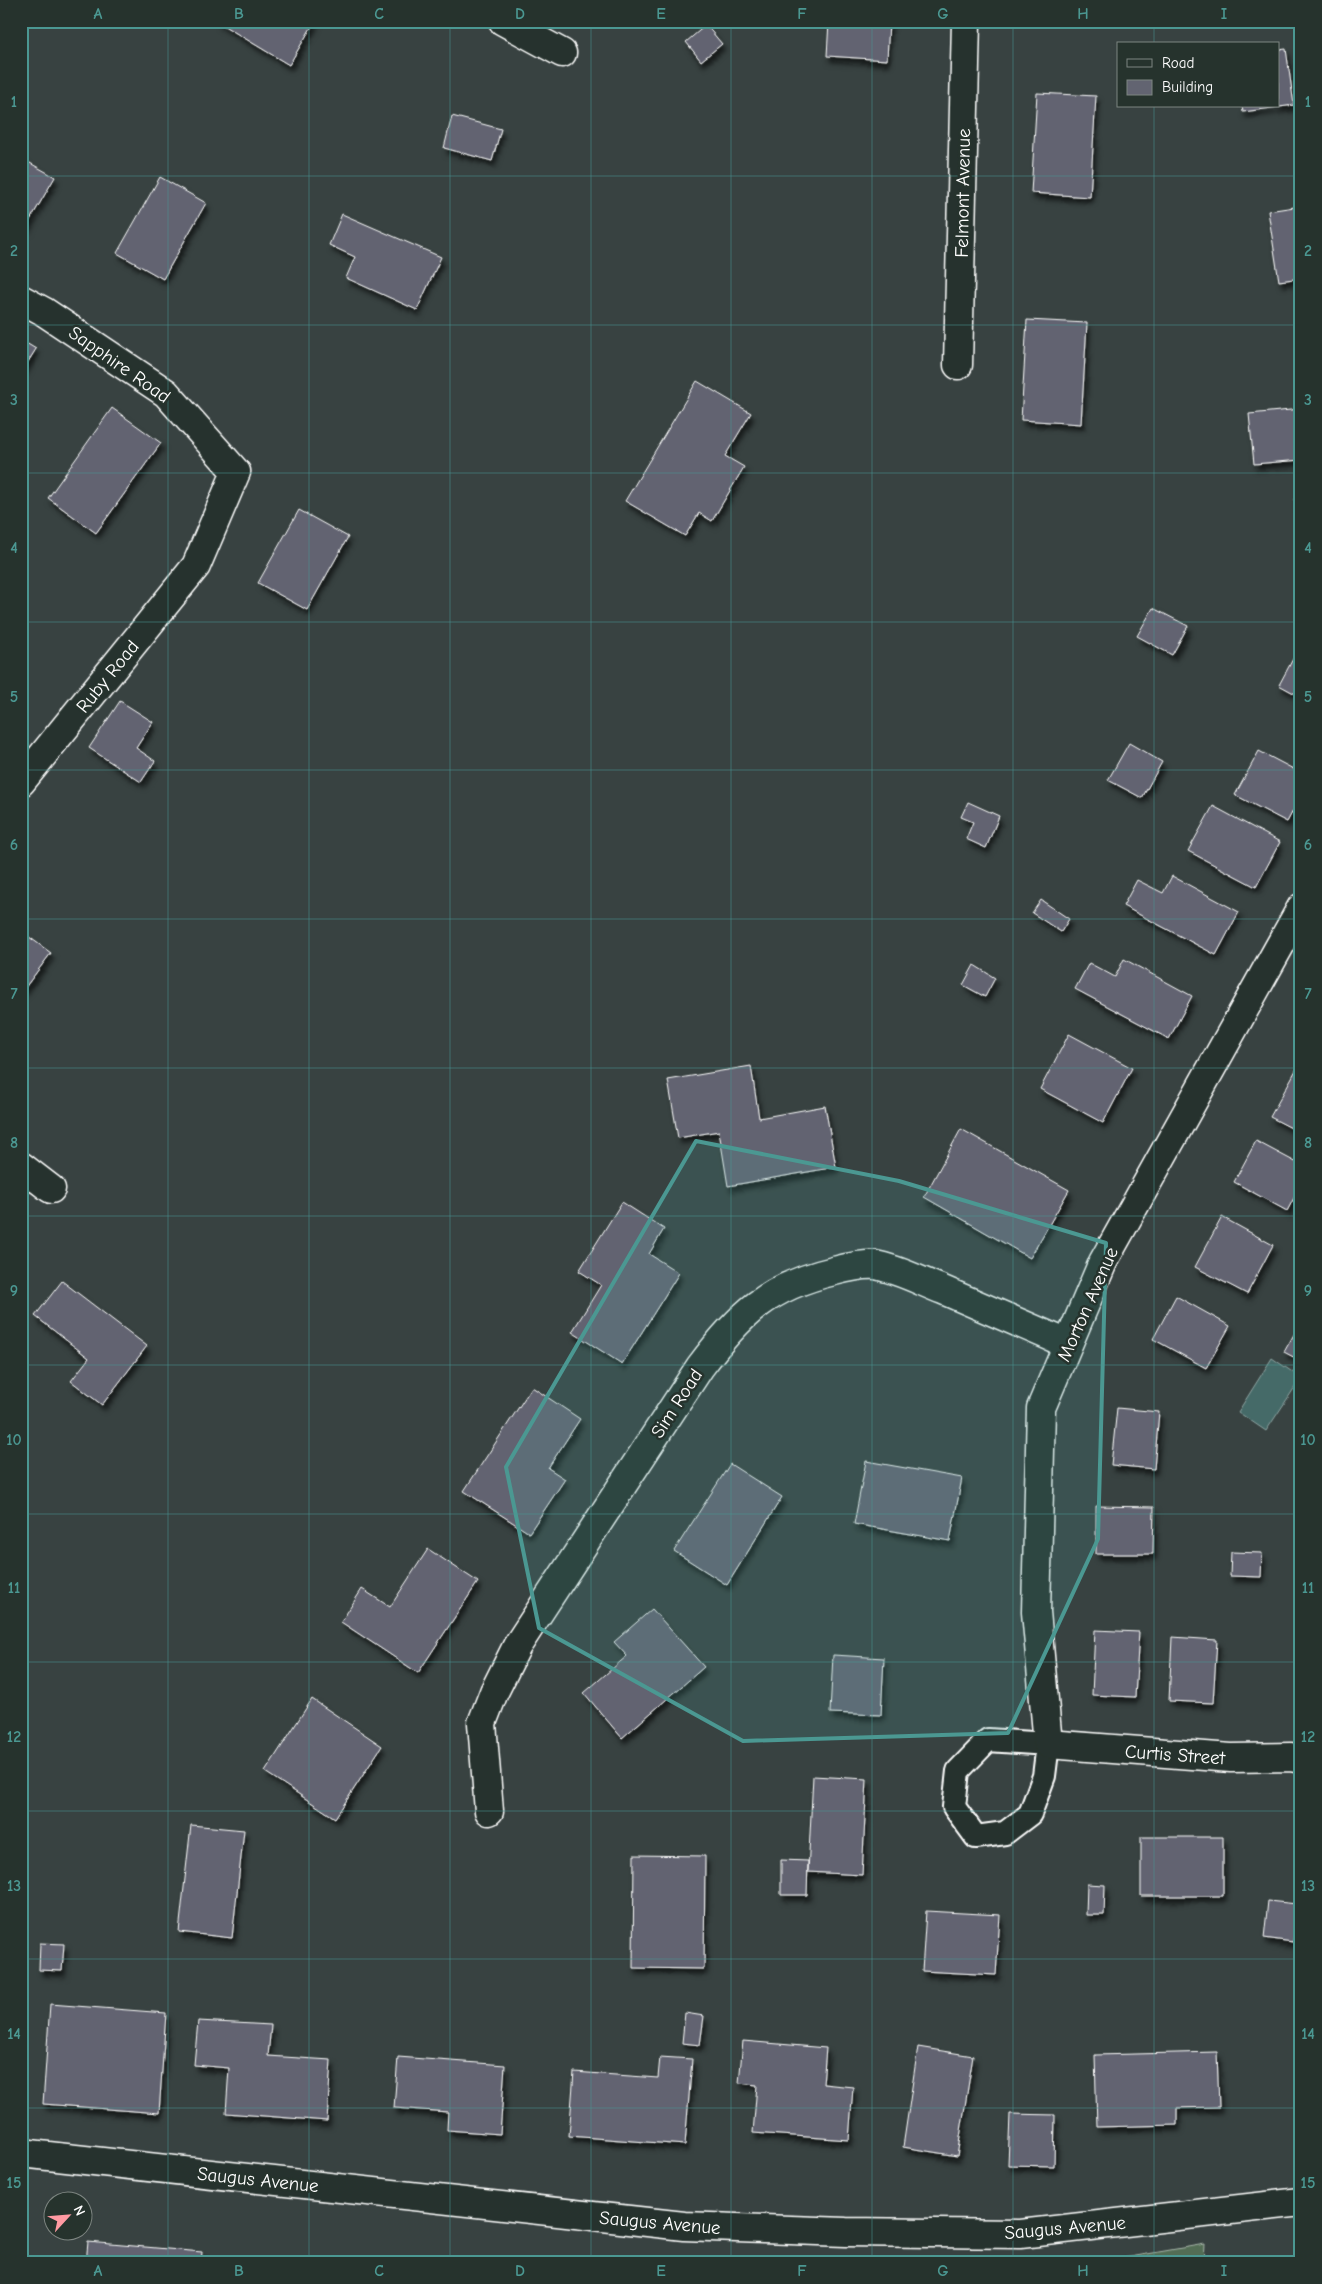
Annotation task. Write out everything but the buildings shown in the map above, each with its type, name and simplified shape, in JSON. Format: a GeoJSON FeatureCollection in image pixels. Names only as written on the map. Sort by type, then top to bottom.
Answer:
{"type":"FeatureCollection","features":[{"type":"Feature","properties":{"kind":"street"},"geometry":{"type":"LineString","coordinates":[[503,21],[562,53]]}},
{"type":"Feature","properties":{"kind":"street","name":"Felmont Avenue"},"geometry":{"type":"LineString","coordinates":[[958,365],[966,21]]}},
{"type":"Feature","properties":{"kind":"street","name":"Sapphire Road"},"geometry":{"type":"LineString","coordinates":[[21,299],[43,311],[166,393],[236,472],[193,571]]}},
{"type":"Feature","properties":{"kind":"street","name":"Ruby Road"},"geometry":{"type":"LineString","coordinates":[[21,782],[193,571]]}},
{"type":"Feature","properties":{"kind":"street","name":"Morton Avenue"},"geometry":{"type":"LineString","coordinates":[[1048,1744],[1036,1612],[1041,1408],[1103,1262],[1301,908]]}},
{"type":"Feature","properties":{"kind":"street"},"geometry":{"type":"LineString","coordinates":[[21,1166],[51,1189]]}},
{"type":"Feature","properties":{"kind":"street","name":"Sim Road"},"geometry":{"type":"LineString","coordinates":[[488,1811],[482,1723],[504,1670],[517,1646],[700,1367],[725,1334],[750,1308],[779,1290],[807,1277],[874,1265],[910,1276],[1068,1344]]}},
{"type":"Feature","properties":{"kind":"street","name":"Curtis Street"},"geometry":{"type":"LineString","coordinates":[[1048,1744],[1231,1758],[1291,1757],[1301,1759]]}},
{"type":"Feature","properties":{"kind":"street","name":"Saugus Avenue"},"geometry":{"type":"LineString","coordinates":[[21,2153],[684,2226],[846,2232],[1020,2234],[1301,2202]]}},
{"type":"Feature","properties":{"kind":"lane"},"geometry":{"type":"LineString","coordinates":[[988,1740],[1048,1744],[1044,1776],[1030,1814],[1005,1833],[976,1837],[954,1807],[958,1771],[988,1740]]}},
{"type":"Feature","properties":{"kind":"highlighted area"},"geometry":{"type":"Polygon","coordinates":[[[696,1141],[899,1181],[1106,1243],[1098,1539],[1008,1733],[743,1741],[539,1628],[506,1467],[696,1141]]]}},
{"type":"Feature","properties":{"kind":"green space"},"geometry":{"type":"Polygon","coordinates":[[[1205,2244],[1204,2263],[1070,2263],[1130,2257],[1205,2244]]]}},
{"type":"Feature","properties":{"kind":"water"},"geometry":{"type":"Polygon","coordinates":[[[1272,1358],[1301,1378],[1266,1431],[1238,1412],[1272,1358]]]}}]}
